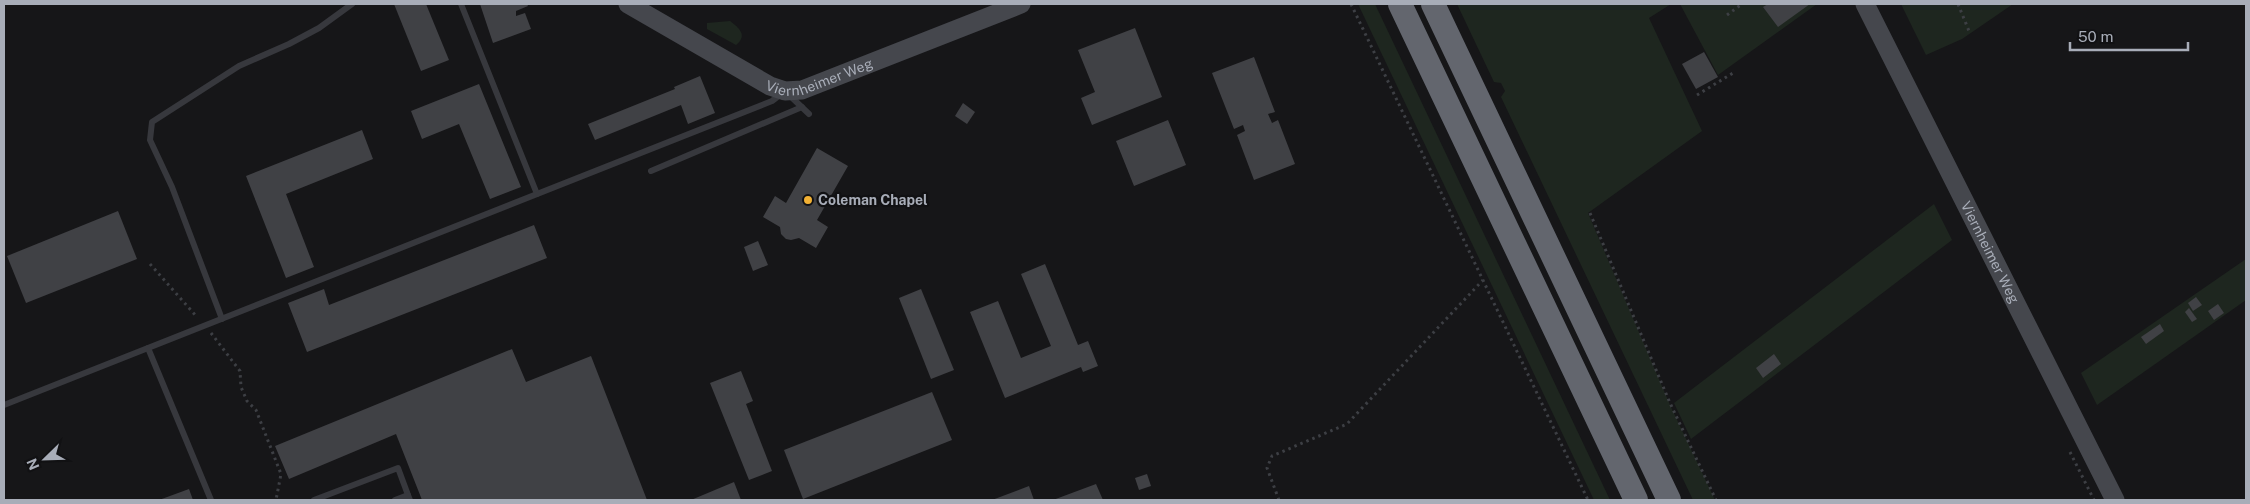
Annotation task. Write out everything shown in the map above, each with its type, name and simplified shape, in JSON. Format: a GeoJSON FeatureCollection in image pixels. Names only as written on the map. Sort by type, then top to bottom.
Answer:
{"type":"FeatureCollection","features":[{"type":"Feature","properties":{"kind":"highway"},"geometry":{"type":"LineString","coordinates":[[1400,4],[1636,500]]}},
{"type":"Feature","properties":{"kind":"highway"},"geometry":{"type":"LineString","coordinates":[[1433,4],[1669,500]]}},
{"type":"Feature","properties":{"kind":"street","name":"Viernheimer Weg"},"geometry":{"type":"LineString","coordinates":[[628,4],[770,86],[785,91],[802,90],[1021,4]]}},
{"type":"Feature","properties":{"kind":"street","name":"Viernheimer Weg"},"geometry":{"type":"LineString","coordinates":[[1865,4],[2115,500]]}},
{"type":"Feature","properties":{"kind":"lane"},"geometry":{"type":"LineString","coordinates":[[222,319],[172,187],[150,140],[152,122],[239,66],[289,44],[319,28],[352,4]]}},
{"type":"Feature","properties":{"kind":"lane"},"geometry":{"type":"LineString","coordinates":[[461,4],[537,194]]}},
{"type":"Feature","properties":{"kind":"lane"},"geometry":{"type":"LineString","coordinates":[[4,405],[772,101],[785,91],[809,114]]}},
{"type":"Feature","properties":{"kind":"lane"},"geometry":{"type":"LineString","coordinates":[[651,171],[802,107]]}},
{"type":"Feature","properties":{"kind":"lane"},"geometry":{"type":"LineString","coordinates":[[148,348],[211,500]]}},
{"type":"Feature","properties":{"kind":"lane"},"geometry":{"type":"LineString","coordinates":[[314,500],[398,468],[409,498],[395,500]]}},
{"type":"Feature","properties":{"kind":"path"},"geometry":{"type":"LineString","coordinates":[[1352,4],[1588,500]]}},
{"type":"Feature","properties":{"kind":"path"},"geometry":{"type":"LineString","coordinates":[[1727,15],[1742,4]]}},
{"type":"Feature","properties":{"kind":"path"},"geometry":{"type":"LineString","coordinates":[[1958,4],[1969,31]]}},
{"type":"Feature","properties":{"kind":"path"},"geometry":{"type":"LineString","coordinates":[[1697,95],[1733,73]]}},
{"type":"Feature","properties":{"kind":"path"},"geometry":{"type":"LineString","coordinates":[[1590,213],[1670,403],[1716,500]]}},
{"type":"Feature","properties":{"kind":"path"},"geometry":{"type":"LineString","coordinates":[[150,264],[205,326],[240,372],[241,387],[244,395],[256,410],[281,474],[276,500]]}},
{"type":"Feature","properties":{"kind":"path"},"geometry":{"type":"LineString","coordinates":[[1278,500],[1267,468],[1272,456],[1347,424],[1483,280]]}},
{"type":"Feature","properties":{"kind":"shaded area"},"geometry":{"type":"Polygon","coordinates":[[[1358,4],[1375,4],[1610,500],[1594,500],[1358,4]]]}},
{"type":"Feature","properties":{"kind":"shaded area"},"geometry":{"type":"Polygon","coordinates":[[[1457,4],[1671,4],[1649,18],[1702,131],[1588,213],[1670,405],[1715,500],[1693,500],[1501,97],[1505,91],[1501,83],[1494,82],[1457,4]]]}},
{"type":"Feature","properties":{"kind":"shaded area"},"geometry":{"type":"Polygon","coordinates":[[[1680,4],[1817,4],[1718,75],[1680,4]]]}},
{"type":"Feature","properties":{"kind":"shaded area"},"geometry":{"type":"Polygon","coordinates":[[[1901,4],[2013,4],[1962,39],[1926,55],[1901,4]]]}},
{"type":"Feature","properties":{"kind":"shaded area"},"geometry":{"type":"Polygon","coordinates":[[[730,21],[739,29],[742,35],[736,45],[707,29],[707,23],[730,21]]]}},
{"type":"Feature","properties":{"kind":"shaded area"},"geometry":{"type":"Polygon","coordinates":[[[1934,204],[1952,240],[1691,439],[1674,403],[1934,204]]]}},
{"type":"Feature","properties":{"kind":"shaded area"},"geometry":{"type":"Polygon","coordinates":[[[2246,259],[2246,300],[2097,405],[2081,373],[2246,259]]]}},
{"type":"Feature","properties":{"kind":"building"},"geometry":{"type":"Polygon","coordinates":[[[394,4],[426,4],[449,60],[421,71],[394,4]]]}},
{"type":"Feature","properties":{"kind":"building"},"geometry":{"type":"Polygon","coordinates":[[[480,4],[527,4],[528,6],[516,11],[516,16],[525,13],[531,29],[493,43],[480,4]]]}},
{"type":"Feature","properties":{"kind":"building"},"geometry":{"type":"Polygon","coordinates":[[[1768,4],[1810,4],[1778,27],[1763,7],[1768,4]]]}},
{"type":"Feature","properties":{"kind":"building"},"geometry":{"type":"Polygon","coordinates":[[[1135,28],[1162,97],[1092,125],[1081,98],[1095,92],[1078,50],[1135,28]]]}},
{"type":"Feature","properties":{"kind":"building"},"geometry":{"type":"Polygon","coordinates":[[[1704,52],[1718,77],[1696,89],[1682,64],[1704,52]]]}},
{"type":"Feature","properties":{"kind":"building"},"geometry":{"type":"Polygon","coordinates":[[[1254,57],[1275,112],[1268,114],[1272,123],[1278,120],[1295,164],[1254,180],[1237,135],[1245,131],[1243,125],[1234,129],[1212,73],[1254,57]]]}},
{"type":"Feature","properties":{"kind":"building"},"geometry":{"type":"Polygon","coordinates":[[[700,76],[715,113],[688,124],[681,105],[595,140],[588,124],[675,89],[674,87],[700,76]]]}},
{"type":"Feature","properties":{"kind":"building"},"geometry":{"type":"Polygon","coordinates":[[[479,84],[521,187],[490,199],[459,124],[422,139],[411,111],[479,84]]]}},
{"type":"Feature","properties":{"kind":"building"},"geometry":{"type":"Polygon","coordinates":[[[963,103],[975,112],[967,124],[955,116],[963,103]]]}},
{"type":"Feature","properties":{"kind":"building"},"geometry":{"type":"Polygon","coordinates":[[[1168,120],[1186,165],[1134,186],[1116,141],[1168,120]]]}},
{"type":"Feature","properties":{"kind":"building"},"geometry":{"type":"Polygon","coordinates":[[[362,130],[373,159],[286,194],[314,267],[286,278],[246,176],[362,130]]]}},
{"type":"Feature","properties":{"kind":"building","name":"Coleman Chapel"},"geometry":{"type":"Polygon","coordinates":[[[817,148],[848,166],[817,220],[828,227],[816,248],[799,238],[786,239],[781,234],[780,227],[763,217],[775,196],[786,203],[817,148]]]}},
{"type":"Feature","properties":{"kind":"building"},"geometry":{"type":"Polygon","coordinates":[[[118,211],[137,259],[26,303],[7,256],[118,211]]]}},
{"type":"Feature","properties":{"kind":"building"},"geometry":{"type":"Polygon","coordinates":[[[534,225],[547,258],[307,352],[288,303],[324,289],[329,305],[534,225]]]}},
{"type":"Feature","properties":{"kind":"building"},"geometry":{"type":"Polygon","coordinates":[[[758,241],[768,265],[753,271],[744,247],[758,241]]]}},
{"type":"Feature","properties":{"kind":"building"},"geometry":{"type":"Polygon","coordinates":[[[1045,264],[1078,345],[1088,341],[1098,366],[1083,372],[1081,367],[1005,398],[970,312],[998,301],[1021,358],[1051,346],[1021,274],[1045,264]]]}},
{"type":"Feature","properties":{"kind":"building"},"geometry":{"type":"Polygon","coordinates":[[[921,289],[954,370],[931,379],[899,298],[921,289]]]}},
{"type":"Feature","properties":{"kind":"building"},"geometry":{"type":"Polygon","coordinates":[[[2196,297],[2202,305],[2193,311],[2188,303],[2196,297]]]}},
{"type":"Feature","properties":{"kind":"building"},"geometry":{"type":"Polygon","coordinates":[[[2218,304],[2224,313],[2214,320],[2208,311],[2218,304]]]}},
{"type":"Feature","properties":{"kind":"building"},"geometry":{"type":"Polygon","coordinates":[[[2189,308],[2197,319],[2192,322],[2185,312],[2189,308]]]}},
{"type":"Feature","properties":{"kind":"building"},"geometry":{"type":"Polygon","coordinates":[[[2160,324],[2164,331],[2146,344],[2141,337],[2160,324]]]}},
{"type":"Feature","properties":{"kind":"building"},"geometry":{"type":"Polygon","coordinates":[[[512,349],[526,382],[591,356],[647,500],[422,500],[396,434],[289,479],[275,446],[512,349]]]}},
{"type":"Feature","properties":{"kind":"building"},"geometry":{"type":"Polygon","coordinates":[[[1774,354],[1781,364],[1763,378],[1756,368],[1774,354]]]}},
{"type":"Feature","properties":{"kind":"building"},"geometry":{"type":"Polygon","coordinates":[[[741,371],[753,401],[746,404],[772,471],[749,480],[710,383],[741,371]]]}},
{"type":"Feature","properties":{"kind":"building"},"geometry":{"type":"Polygon","coordinates":[[[932,392],[952,440],[803,499],[784,450],[932,392]]]}},
{"type":"Feature","properties":{"kind":"building"},"geometry":{"type":"Polygon","coordinates":[[[1147,474],[1151,486],[1139,490],[1135,478],[1147,474]]]}},
{"type":"Feature","properties":{"kind":"building"},"geometry":{"type":"Polygon","coordinates":[[[734,482],[741,500],[691,500],[734,482]]]}},
{"type":"Feature","properties":{"kind":"building"},"geometry":{"type":"Polygon","coordinates":[[[1096,484],[1103,500],[1053,500],[1096,484]]]}},
{"type":"Feature","properties":{"kind":"building"},"geometry":{"type":"Polygon","coordinates":[[[1029,486],[1034,500],[992,500],[1029,486]]]}},
{"type":"Feature","properties":{"kind":"building"},"geometry":{"type":"Polygon","coordinates":[[[189,489],[193,500],[159,500],[189,489]]]}},
{"type":"Feature","properties":{"kind":"place","name":"Coleman Chapel"},"geometry":{"type":"Point","coordinates":[808,200]}}]}
